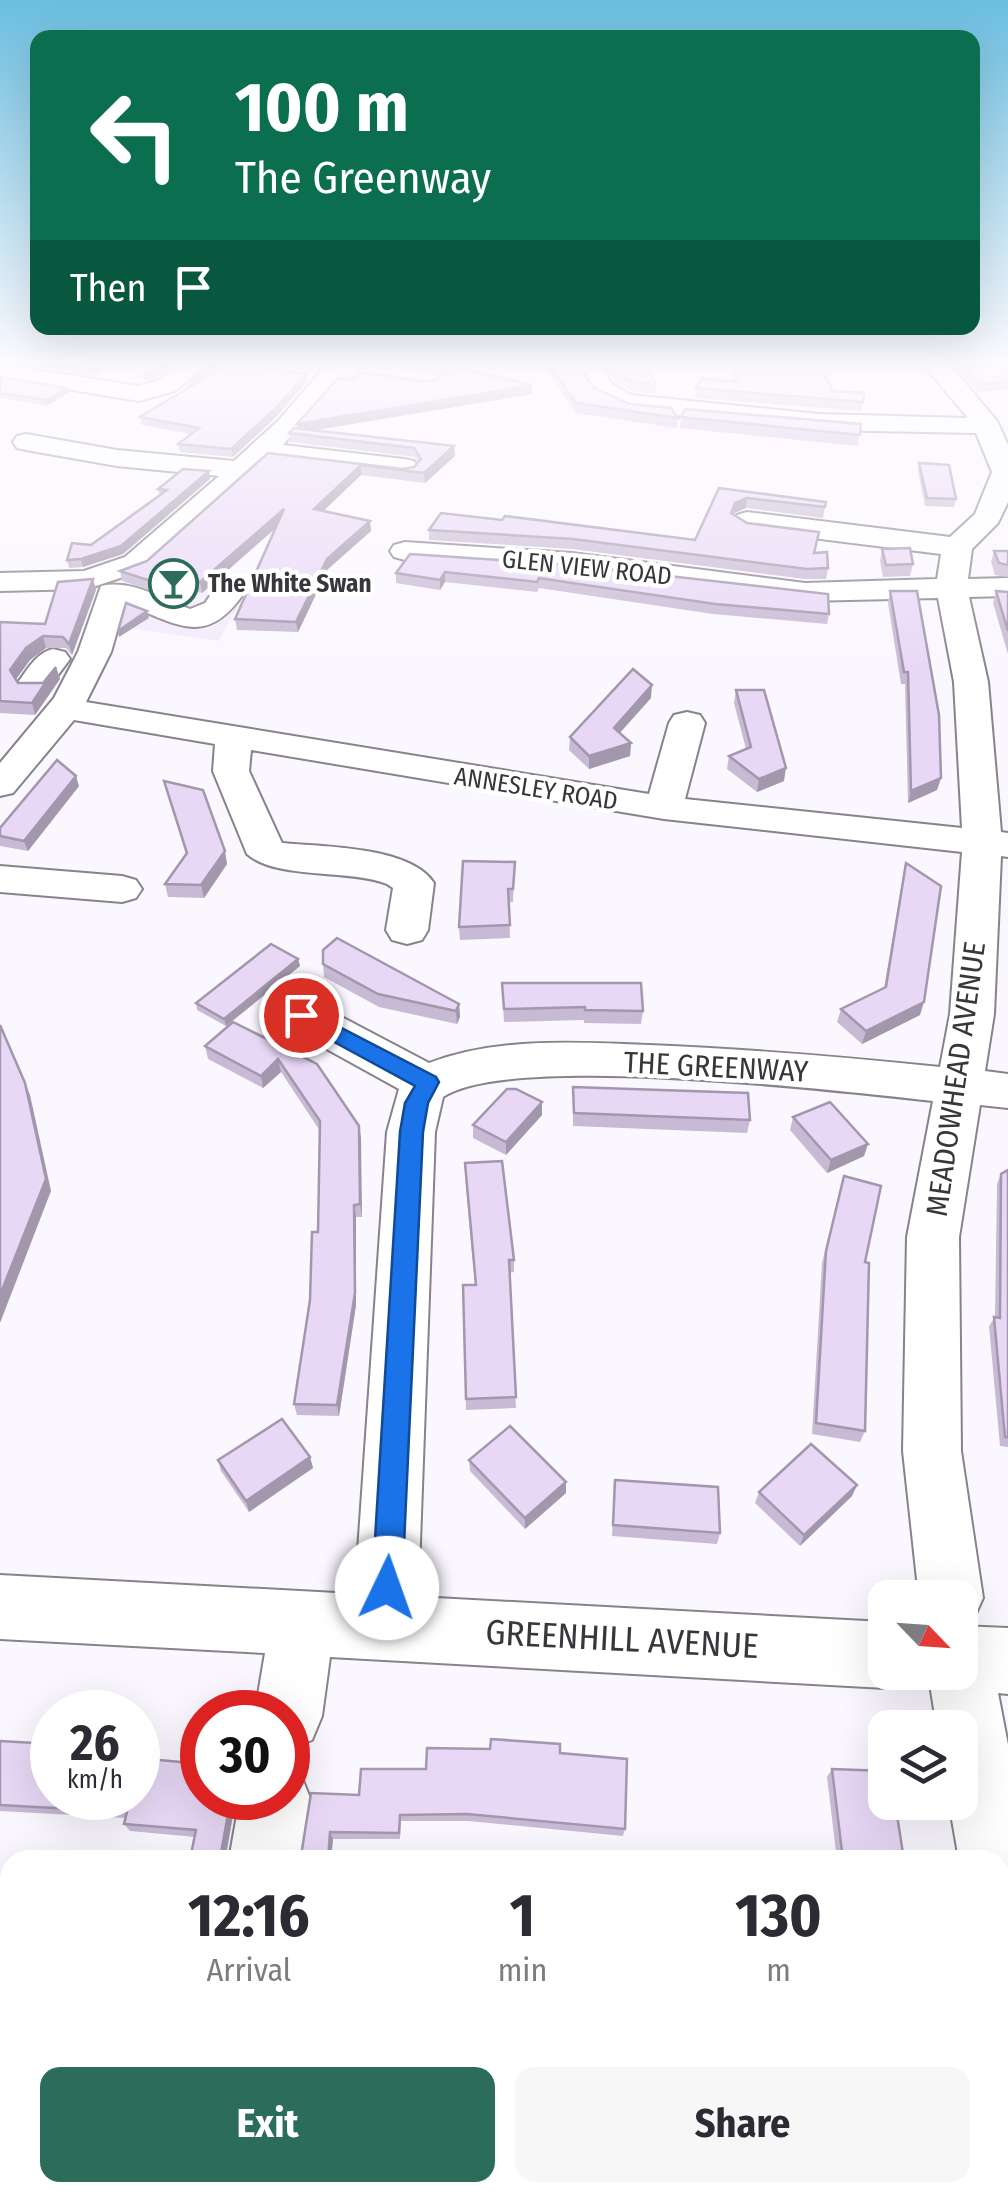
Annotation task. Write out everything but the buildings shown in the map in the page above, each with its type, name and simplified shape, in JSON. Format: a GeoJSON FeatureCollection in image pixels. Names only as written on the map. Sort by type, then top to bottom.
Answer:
{"type":"FeatureCollection","features":[{"type":"Feature","properties":{"kind":"street"},"geometry":{"type":"LineString","coordinates":[[1,595],[33,606],[51,582],[87,580],[136,562],[200,510],[245,466]]}},
{"type":"Feature","properties":{"kind":"street"},"geometry":{"type":"LineString","coordinates":[[399,466],[404,466]]}},
{"type":"Feature","properties":{"kind":"street"},"geometry":{"type":"LineString","coordinates":[[747,521],[954,567],[988,517],[1007,472]]}},
{"type":"Feature","properties":{"kind":"street","name":"GLEN VIEW ROAD"},"geometry":{"type":"LineString","coordinates":[[405,551],[572,562],[805,592],[954,567],[1008,587]]}},
{"type":"Feature","properties":{"kind":"street","name":"MEADOWHEAD AVENUE"},"geometry":{"type":"LineString","coordinates":[[948,1580],[932,1451],[934,1237],[984,1089],[972,1014],[995,844],[990,683],[954,567]]}},
{"type":"Feature","properties":{"kind":"street"},"geometry":{"type":"LineString","coordinates":[[0,784],[13,754],[76,693],[112,593],[130,593],[167,612],[195,619],[220,609],[228,593]]}},
{"type":"Feature","properties":{"kind":"street","name":"ANNESLEY ROAD"},"geometry":{"type":"LineString","coordinates":[[43,672],[76,693],[234,738],[664,808],[995,844]]}},
{"type":"Feature","properties":{"kind":"street"},"geometry":{"type":"LineString","coordinates":[[664,808],[687,724]]}},
{"type":"Feature","properties":{"kind":"street"},"geometry":{"type":"LineString","coordinates":[[234,738],[231,771],[260,845],[272,854],[382,867],[405,874],[414,883],[407,930]]}},
{"type":"Feature","properties":{"kind":"street"},"geometry":{"type":"LineString","coordinates":[[0,878],[122,888]]}},
{"type":"Feature","properties":{"kind":"street"},"geometry":{"type":"LineString","coordinates":[[301,1015],[428,1082],[416,1103],[411,1132],[385,1626]]}},
{"type":"Feature","properties":{"kind":"street","name":"THE GREENWAY"},"geometry":{"type":"LineString","coordinates":[[428,1082],[471,1064],[596,1060],[752,1067],[984,1089]]}},
{"type":"Feature","properties":{"kind":"street","name":"GREENHILL AVENUE"},"geometry":{"type":"LineString","coordinates":[[0,1607],[868,1654]]}},
{"type":"Feature","properties":{"kind":"street"},"geometry":{"type":"LineString","coordinates":[[292,1690],[302,1624]]}},
{"type":"Feature","properties":{"kind":"street"},"geometry":{"type":"LineString","coordinates":[[978,1660],[1008,1661]]}},
{"type":"Feature","properties":{"kind":"street"},"geometry":{"type":"LineString","coordinates":[[964,1690],[993,1850]]}},
{"type":"Feature","properties":{"kind":"street"},"geometry":{"type":"LineString","coordinates":[[266,1850],[271,1820]]}},
{"type":"Feature","properties":{"kind":"shaded area"},"geometry":{"type":"Polygon","coordinates":[[[153,556],[201,574],[252,584],[218,641],[109,625],[102,590],[122,583],[153,556]]]}},
{"type":"Feature","properties":{"kind":"place","name":"The White Swan"},"geometry":{"type":"Point","coordinates":[173,583]}},
{"type":"Feature","properties":{"kind":"route"},"geometry":{"type":"LineString","coordinates":[[301,1015],[428,1082],[416,1103],[411,1132],[387,1588]]}}]}
